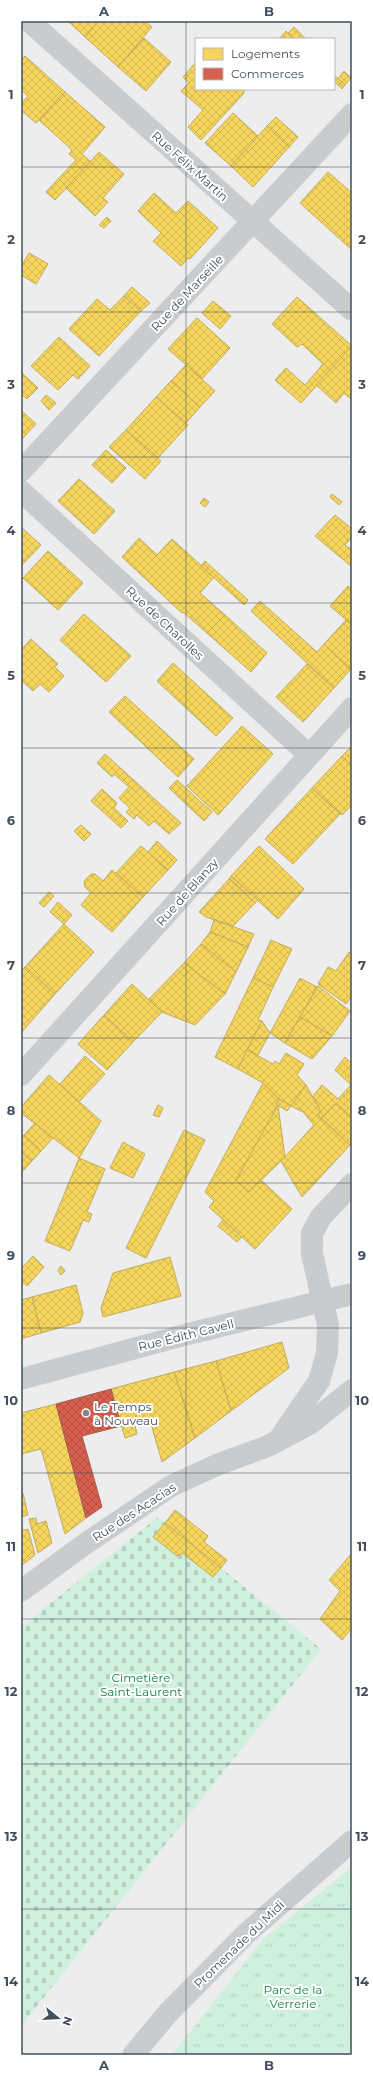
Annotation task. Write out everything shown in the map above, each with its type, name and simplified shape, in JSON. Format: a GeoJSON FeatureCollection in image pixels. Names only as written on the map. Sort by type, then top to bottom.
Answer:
{"type":"FeatureCollection","features":[{"type":"Feature","properties":{"kind":"street","name":"Rue Félix Martin"},"geometry":{"type":"LineString","coordinates":[[29,21],[352,310]]}},
{"type":"Feature","properties":{"kind":"street","name":"Rue de Marseille"},"geometry":{"type":"LineString","coordinates":[[21,470],[352,114]]}},
{"type":"Feature","properties":{"kind":"street","name":"Rue de Charolles"},"geometry":{"type":"LineString","coordinates":[[21,491],[309,755]]}},
{"type":"Feature","properties":{"kind":"street","name":"Rue de Blanzy"},"geometry":{"type":"LineString","coordinates":[[21,1076],[352,708]]}},
{"type":"Feature","properties":{"kind":"street"},"geometry":{"type":"LineString","coordinates":[[278,1440],[319,1381],[327,1353],[328,1325],[324,1301],[312,1254],[312,1233],[321,1218],[352,1184]]}},
{"type":"Feature","properties":{"kind":"street","name":"Rue Édith Cavell"},"geometry":{"type":"LineString","coordinates":[[21,1379],[188,1334],[352,1294]]}},
{"type":"Feature","properties":{"kind":"street","name":"Rue des Acacias"},"geometry":{"type":"LineString","coordinates":[[21,1591],[85,1544],[171,1486],[278,1440],[311,1423],[352,1390]]}},
{"type":"Feature","properties":{"kind":"street","name":"Promenade du Midi"},"geometry":{"type":"LineString","coordinates":[[133,2055],[168,2012],[246,1934],[352,1841]]}},
{"type":"Feature","properties":{"kind":"green space","name":"Cimetière Saint-Laurent"},"geometry":{"type":"Polygon","coordinates":[[[158,1517],[321,1649],[21,2026],[21,1627],[158,1517]]]}},
{"type":"Feature","properties":{"kind":"green space","name":"Parc de la Verrerie"},"geometry":{"type":"Polygon","coordinates":[[[352,1867],[352,2055],[172,2055],[263,1939],[352,1867]]]}},
{"type":"Feature","properties":{"kind":"building: Logements"},"geometry":{"type":"Polygon","coordinates":[[[68,21],[99,21],[85,37],[68,21]]]}},
{"type":"Feature","properties":{"kind":"building: Logements"},"geometry":{"type":"Polygon","coordinates":[[[99,21],[145,21],[152,27],[118,67],[85,37],[99,21]]]}},
{"type":"Feature","properties":{"kind":"building: Logements"},"geometry":{"type":"Polygon","coordinates":[[[294,27],[305,38],[294,38],[288,33],[294,27]]]}},
{"type":"Feature","properties":{"kind":"building: Logements"},"geometry":{"type":"Polygon","coordinates":[[[286,31],[292,38],[280,38],[286,31]]]}},
{"type":"Feature","properties":{"kind":"building: Logements"},"geometry":{"type":"Polygon","coordinates":[[[144,38],[171,62],[146,91],[118,67],[144,38]]]}},
{"type":"Feature","properties":{"kind":"building: Logements"},"geometry":{"type":"Polygon","coordinates":[[[25,56],[65,92],[36,123],[21,110],[21,104],[28,96],[21,90],[21,60],[25,56]]]}},
{"type":"Feature","properties":{"kind":"building: Logements"},"geometry":{"type":"Polygon","coordinates":[[[195,63],[195,90],[244,90],[244,93],[201,140],[188,127],[203,110],[181,91],[189,83],[183,77],[195,63]]]}},
{"type":"Feature","properties":{"kind":"building: Logements"},"geometry":{"type":"Polygon","coordinates":[[[344,71],[351,78],[345,85],[338,79],[344,71]]]}},
{"type":"Feature","properties":{"kind":"building: Logements"},"geometry":{"type":"Polygon","coordinates":[[[335,76],[345,85],[342,89],[335,82],[335,76]]]}},
{"type":"Feature","properties":{"kind":"building: Logements"},"geometry":{"type":"Polygon","coordinates":[[[65,92],[105,127],[82,154],[91,162],[55,200],[46,192],[76,160],[69,154],[72,150],[39,120],[65,92]]]}},
{"type":"Feature","properties":{"kind":"building: Logements"},"geometry":{"type":"Polygon","coordinates":[[[233,113],[258,136],[231,166],[205,143],[233,113]]]}},
{"type":"Feature","properties":{"kind":"building: Logements"},"geometry":{"type":"Polygon","coordinates":[[[276,117],[298,137],[289,147],[267,126],[276,117]]]}},
{"type":"Feature","properties":{"kind":"building: Logements"},"geometry":{"type":"Polygon","coordinates":[[[267,126],[289,147],[253,187],[231,166],[267,126]]]}},
{"type":"Feature","properties":{"kind":"building: Logements"},"geometry":{"type":"Polygon","coordinates":[[[99,152],[124,174],[103,198],[108,202],[95,216],[66,188],[99,152]]]}},
{"type":"Feature","properties":{"kind":"building: Logements"},"geometry":{"type":"Polygon","coordinates":[[[328,172],[352,193],[352,250],[300,203],[328,172]]]}},
{"type":"Feature","properties":{"kind":"building: Logements"},"geometry":{"type":"Polygon","coordinates":[[[154,193],[176,213],[188,201],[218,228],[190,259],[188,258],[181,266],[153,241],[161,233],[138,211],[154,193]]]}},
{"type":"Feature","properties":{"kind":"building: Logements"},"geometry":{"type":"Polygon","coordinates":[[[107,217],[111,221],[104,228],[99,225],[107,217]]]}},
{"type":"Feature","properties":{"kind":"building: Logements"},"geometry":{"type":"Polygon","coordinates":[[[29,253],[48,264],[36,284],[21,275],[21,267],[29,253]]]}},
{"type":"Feature","properties":{"kind":"building: Logements"},"geometry":{"type":"Polygon","coordinates":[[[132,287],[150,303],[141,311],[124,296],[132,287]]]}},
{"type":"Feature","properties":{"kind":"building: Logements"},"geometry":{"type":"Polygon","coordinates":[[[124,296],[141,311],[99,356],[69,329],[97,299],[110,310],[124,296]]]}},
{"type":"Feature","properties":{"kind":"building: Logements"},"geometry":{"type":"Polygon","coordinates":[[[297,297],[352,346],[301,403],[275,380],[286,368],[305,385],[323,364],[302,344],[297,347],[272,324],[297,297]]]}},
{"type":"Feature","properties":{"kind":"building: Logements"},"geometry":{"type":"Polygon","coordinates":[[[213,301],[231,316],[220,329],[202,313],[213,301]]]}},
{"type":"Feature","properties":{"kind":"building: Logements"},"geometry":{"type":"Polygon","coordinates":[[[197,318],[230,348],[202,379],[168,349],[197,318]]]}},
{"type":"Feature","properties":{"kind":"building: Logements"},"geometry":{"type":"Polygon","coordinates":[[[59,337],[90,366],[78,379],[73,375],[58,390],[31,366],[59,337]]]}},
{"type":"Feature","properties":{"kind":"building: Logements"},"geometry":{"type":"Polygon","coordinates":[[[352,346],[352,400],[344,393],[336,403],[316,385],[352,346]]]}},
{"type":"Feature","properties":{"kind":"building: Logements"},"geometry":{"type":"Polygon","coordinates":[[[186,365],[215,391],[200,407],[171,381],[186,365]]]}},
{"type":"Feature","properties":{"kind":"building: Logements"},"geometry":{"type":"Polygon","coordinates":[[[22,373],[38,388],[27,399],[21,394],[22,373]]]}},
{"type":"Feature","properties":{"kind":"building: Logements"},"geometry":{"type":"Polygon","coordinates":[[[171,381],[200,407],[186,423],[156,397],[171,381]]]}},
{"type":"Feature","properties":{"kind":"building: Logements"},"geometry":{"type":"Polygon","coordinates":[[[46,395],[56,403],[49,410],[41,401],[46,395]]]}},
{"type":"Feature","properties":{"kind":"building: Logements"},"geometry":{"type":"Polygon","coordinates":[[[156,397],[188,425],[158,458],[126,430],[156,397]]]}},
{"type":"Feature","properties":{"kind":"building: Logements"},"geometry":{"type":"Polygon","coordinates":[[[23,412],[36,424],[21,440],[21,414],[23,412]]]}},
{"type":"Feature","properties":{"kind":"building: Logements"},"geometry":{"type":"Polygon","coordinates":[[[126,430],[161,461],[145,479],[109,447],[126,430]]]}},
{"type":"Feature","properties":{"kind":"building: Logements"},"geometry":{"type":"Polygon","coordinates":[[[106,450],[126,468],[112,483],[92,465],[106,450]]]}},
{"type":"Feature","properties":{"kind":"building: Logements"},"geometry":{"type":"Polygon","coordinates":[[[79,479],[115,511],[94,534],[58,501],[79,479]]]}},
{"type":"Feature","properties":{"kind":"building: Logements"},"geometry":{"type":"Polygon","coordinates":[[[332,494],[342,502],[339,505],[330,497],[332,494]]]}},
{"type":"Feature","properties":{"kind":"building: Logements"},"geometry":{"type":"Polygon","coordinates":[[[204,498],[209,502],[205,507],[200,503],[204,498]]]}},
{"type":"Feature","properties":{"kind":"building: Logements"},"geometry":{"type":"Polygon","coordinates":[[[335,515],[352,529],[352,537],[345,545],[352,550],[352,567],[315,536],[335,515]]]}},
{"type":"Feature","properties":{"kind":"building: Logements"},"geometry":{"type":"Polygon","coordinates":[[[21,527],[41,545],[22,565],[21,565],[21,527]]]}},
{"type":"Feature","properties":{"kind":"building: Logements"},"geometry":{"type":"Polygon","coordinates":[[[139,538],[157,555],[172,539],[214,577],[200,593],[225,615],[207,633],[183,612],[182,613],[122,557],[139,538]]]}},
{"type":"Feature","properties":{"kind":"building: Logements"},"geometry":{"type":"Polygon","coordinates":[[[48,551],[83,583],[58,610],[23,578],[48,551]]]}},
{"type":"Feature","properties":{"kind":"building: Logements"},"geometry":{"type":"Polygon","coordinates":[[[205,561],[248,600],[244,605],[201,566],[205,561]]]}},
{"type":"Feature","properties":{"kind":"building: Logements"},"geometry":{"type":"Polygon","coordinates":[[[348,586],[352,589],[352,625],[330,606],[348,586]]]}},
{"type":"Feature","properties":{"kind":"building: Logements"},"geometry":{"type":"Polygon","coordinates":[[[260,601],[317,652],[324,644],[351,669],[334,688],[251,611],[260,601]]]}},
{"type":"Feature","properties":{"kind":"building: Logements"},"geometry":{"type":"Polygon","coordinates":[[[84,614],[131,656],[106,682],[60,640],[84,614]]]}},
{"type":"Feature","properties":{"kind":"building: Logements"},"geometry":{"type":"Polygon","coordinates":[[[225,615],[267,653],[251,672],[207,633],[225,615]]]}},
{"type":"Feature","properties":{"kind":"building: Logements"},"geometry":{"type":"Polygon","coordinates":[[[346,620],[352,625],[351,669],[324,644],[346,620]]]}},
{"type":"Feature","properties":{"kind":"building: Logements"},"geometry":{"type":"Polygon","coordinates":[[[31,639],[58,664],[55,667],[64,676],[49,692],[40,684],[33,691],[21,680],[21,650],[31,639]]]}},
{"type":"Feature","properties":{"kind":"building: Logements"},"geometry":{"type":"Polygon","coordinates":[[[173,663],[233,718],[216,736],[157,681],[173,663]]]}},
{"type":"Feature","properties":{"kind":"building: Logements"},"geometry":{"type":"Polygon","coordinates":[[[307,664],[334,688],[303,722],[276,697],[307,664]]]}},
{"type":"Feature","properties":{"kind":"building: Logements"},"geometry":{"type":"Polygon","coordinates":[[[125,696],[194,759],[178,777],[109,712],[125,696]]]}},
{"type":"Feature","properties":{"kind":"building: Logements"},"geometry":{"type":"Polygon","coordinates":[[[242,726],[273,754],[218,815],[187,786],[242,726]]]}},
{"type":"Feature","properties":{"kind":"building: Logements"},"geometry":{"type":"Polygon","coordinates":[[[352,746],[352,766],[342,756],[352,746]]]}},
{"type":"Feature","properties":{"kind":"building: Logements"},"geometry":{"type":"Polygon","coordinates":[[[105,754],[181,823],[169,834],[154,821],[149,826],[137,815],[134,819],[126,812],[130,808],[119,798],[129,787],[114,774],[112,777],[97,763],[105,754]]]}},
{"type":"Feature","properties":{"kind":"building: Logements"},"geometry":{"type":"Polygon","coordinates":[[[342,756],[352,766],[352,805],[342,815],[312,788],[342,756]]]}},
{"type":"Feature","properties":{"kind":"building: Logements"},"geometry":{"type":"Polygon","coordinates":[[[177,780],[212,812],[204,821],[169,788],[177,780]]]}},
{"type":"Feature","properties":{"kind":"building: Logements"},"geometry":{"type":"Polygon","coordinates":[[[312,788],[340,814],[293,864],[265,839],[312,788]]]}},
{"type":"Feature","properties":{"kind":"building: Logements"},"geometry":{"type":"Polygon","coordinates":[[[102,789],[117,803],[114,808],[128,821],[121,828],[91,801],[102,789]]]}},
{"type":"Feature","properties":{"kind":"building: Logements"},"geometry":{"type":"Polygon","coordinates":[[[81,825],[91,834],[84,841],[74,831],[81,825]]]}},
{"type":"Feature","properties":{"kind":"building: Logements"},"geometry":{"type":"Polygon","coordinates":[[[157,841],[177,860],[168,870],[148,852],[157,841]]]}},
{"type":"Feature","properties":{"kind":"building: Logements"},"geometry":{"type":"Polygon","coordinates":[[[141,846],[168,870],[143,897],[116,873],[141,846]]]}},
{"type":"Feature","properties":{"kind":"building: Logements"},"geometry":{"type":"Polygon","coordinates":[[[259,846],[304,889],[278,919],[231,876],[259,846]]]}},
{"type":"Feature","properties":{"kind":"building: Logements"},"geometry":{"type":"Polygon","coordinates":[[[112,870],[143,897],[112,932],[81,905],[91,893],[85,887],[84,881],[91,874],[95,874],[103,881],[112,870]]]}},
{"type":"Feature","properties":{"kind":"building: Logements"},"geometry":{"type":"Polygon","coordinates":[[[231,876],[258,900],[255,903],[229,879],[231,876]]]}},
{"type":"Feature","properties":{"kind":"building: Logements"},"geometry":{"type":"Polygon","coordinates":[[[229,879],[255,903],[233,926],[206,917],[199,912],[229,879]]]}},
{"type":"Feature","properties":{"kind":"building: Logements"},"geometry":{"type":"Polygon","coordinates":[[[49,892],[54,896],[44,907],[39,903],[49,892]]]}},
{"type":"Feature","properties":{"kind":"building: Logements"},"geometry":{"type":"Polygon","coordinates":[[[58,902],[72,915],[64,924],[50,912],[58,902]]]}},
{"type":"Feature","properties":{"kind":"building: Logements"},"geometry":{"type":"Polygon","coordinates":[[[214,920],[254,934],[248,947],[210,932],[214,920]]]}},
{"type":"Feature","properties":{"kind":"building: Logements"},"geometry":{"type":"Polygon","coordinates":[[[64,924],[94,952],[55,994],[25,967],[64,924]]]}},
{"type":"Feature","properties":{"kind":"building: Logements"},"geometry":{"type":"Polygon","coordinates":[[[210,932],[248,947],[236,972],[201,944],[210,932]]]}},
{"type":"Feature","properties":{"kind":"building: Logements"},"geometry":{"type":"Polygon","coordinates":[[[271,940],[292,949],[273,987],[253,978],[271,940]]]}},
{"type":"Feature","properties":{"kind":"building: Logements"},"geometry":{"type":"Polygon","coordinates":[[[201,944],[236,972],[225,994],[184,963],[201,944]]]}},
{"type":"Feature","properties":{"kind":"building: Logements"},"geometry":{"type":"Polygon","coordinates":[[[349,952],[352,955],[352,996],[346,1004],[318,984],[328,967],[336,971],[349,952]]]}},
{"type":"Feature","properties":{"kind":"building: Logements"},"geometry":{"type":"Polygon","coordinates":[[[184,963],[225,994],[195,1025],[162,1012],[149,999],[184,963]]]}},
{"type":"Feature","properties":{"kind":"building: Logements"},"geometry":{"type":"Polygon","coordinates":[[[25,967],[55,994],[21,1033],[21,971],[25,967]]]}},
{"type":"Feature","properties":{"kind":"building: Logements"},"geometry":{"type":"Polygon","coordinates":[[[253,978],[273,987],[258,1020],[262,1021],[238,1069],[215,1057],[253,978]]]}},
{"type":"Feature","properties":{"kind":"building: Logements"},"geometry":{"type":"Polygon","coordinates":[[[300,978],[317,987],[285,1043],[270,1033],[300,978]]]}},
{"type":"Feature","properties":{"kind":"building: Logements"},"geometry":{"type":"Polygon","coordinates":[[[132,984],[162,1012],[133,1042],[104,1015],[132,984]]]}},
{"type":"Feature","properties":{"kind":"building: Logements"},"geometry":{"type":"Polygon","coordinates":[[[318,986],[350,1011],[332,1036],[300,1017],[318,986]]]}},
{"type":"Feature","properties":{"kind":"building: Logements"},"geometry":{"type":"Polygon","coordinates":[[[104,1015],[133,1042],[107,1070],[78,1044],[104,1015]]]}},
{"type":"Feature","properties":{"kind":"building: Logements"},"geometry":{"type":"Polygon","coordinates":[[[300,1017],[332,1036],[312,1059],[285,1043],[300,1017]]]}},
{"type":"Feature","properties":{"kind":"building: Logements"},"geometry":{"type":"Polygon","coordinates":[[[262,1021],[270,1033],[258,1055],[247,1050],[262,1021]]]}},
{"type":"Feature","properties":{"kind":"building: Logements"},"geometry":{"type":"Polygon","coordinates":[[[247,1050],[273,1064],[275,1061],[279,1064],[286,1053],[304,1064],[297,1075],[306,1085],[291,1106],[279,1099],[263,1083],[238,1069],[247,1050]]]}},
{"type":"Feature","properties":{"kind":"building: Logements"},"geometry":{"type":"Polygon","coordinates":[[[85,1056],[105,1074],[79,1102],[60,1084],[85,1056]]]}},
{"type":"Feature","properties":{"kind":"building: Logements"},"geometry":{"type":"Polygon","coordinates":[[[345,1057],[352,1064],[352,1118],[336,1103],[321,1118],[317,1115],[321,1112],[313,1096],[322,1085],[338,1099],[351,1085],[335,1070],[345,1057]]]}},
{"type":"Feature","properties":{"kind":"building: Logements"},"geometry":{"type":"Polygon","coordinates":[[[49,1075],[101,1121],[79,1158],[21,1113],[21,1107],[49,1075]]]}},
{"type":"Feature","properties":{"kind":"building: Logements"},"geometry":{"type":"Polygon","coordinates":[[[263,1083],[279,1099],[276,1104],[278,1105],[236,1180],[249,1192],[261,1180],[292,1209],[255,1249],[209,1207],[214,1201],[205,1192],[263,1083]]]}},
{"type":"Feature","properties":{"kind":"building: Logements"},"geometry":{"type":"Polygon","coordinates":[[[306,1085],[321,1112],[317,1115],[350,1145],[302,1197],[281,1161],[314,1125],[303,1112],[291,1106],[306,1085]]]}},
{"type":"Feature","properties":{"kind":"building: Logements"},"geometry":{"type":"Polygon","coordinates":[[[279,1099],[291,1106],[287,1111],[276,1104],[279,1099]]]}},
{"type":"Feature","properties":{"kind":"building: Logements"},"geometry":{"type":"Polygon","coordinates":[[[336,1103],[352,1118],[352,1143],[350,1145],[321,1118],[336,1103]]]}},
{"type":"Feature","properties":{"kind":"building: Logements"},"geometry":{"type":"Polygon","coordinates":[[[158,1105],[163,1108],[159,1117],[153,1115],[158,1105]]]}},
{"type":"Feature","properties":{"kind":"building: Logements"},"geometry":{"type":"Polygon","coordinates":[[[278,1105],[285,1157],[249,1192],[236,1180],[278,1105]]]}},
{"type":"Feature","properties":{"kind":"building: Logements"},"geometry":{"type":"Polygon","coordinates":[[[35,1123],[53,1138],[41,1151],[24,1135],[35,1123]]]}},
{"type":"Feature","properties":{"kind":"building: Logements"},"geometry":{"type":"Polygon","coordinates":[[[184,1130],[205,1140],[146,1258],[126,1248],[184,1130]]]}},
{"type":"Feature","properties":{"kind":"building: Logements"},"geometry":{"type":"Polygon","coordinates":[[[24,1135],[41,1151],[32,1161],[21,1152],[21,1138],[24,1135]]]}},
{"type":"Feature","properties":{"kind":"building: Logements"},"geometry":{"type":"Polygon","coordinates":[[[123,1142],[145,1154],[133,1178],[110,1168],[123,1142]]]}},
{"type":"Feature","properties":{"kind":"building: Logements"},"geometry":{"type":"Polygon","coordinates":[[[21,1152],[32,1161],[23,1171],[21,1169],[21,1152]]]}},
{"type":"Feature","properties":{"kind":"building: Logements"},"geometry":{"type":"Polygon","coordinates":[[[79,1158],[105,1169],[87,1212],[92,1214],[89,1222],[83,1220],[70,1251],[45,1241],[79,1158]]]}},
{"type":"Feature","properties":{"kind":"building: Logements"},"geometry":{"type":"Polygon","coordinates":[[[223,1220],[242,1237],[237,1242],[218,1226],[223,1220]]]}},
{"type":"Feature","properties":{"kind":"building: Logements"},"geometry":{"type":"Polygon","coordinates":[[[33,1256],[44,1267],[27,1286],[21,1281],[21,1269],[33,1256]]]}},
{"type":"Feature","properties":{"kind":"building: Logements"},"geometry":{"type":"Polygon","coordinates":[[[170,1257],[181,1296],[103,1317],[101,1308],[113,1273],[170,1257]]]}},
{"type":"Feature","properties":{"kind":"building: Logements"},"geometry":{"type":"Polygon","coordinates":[[[61,1266],[65,1271],[61,1275],[58,1270],[61,1266]]]}},
{"type":"Feature","properties":{"kind":"building: Logements"},"geometry":{"type":"Polygon","coordinates":[[[76,1285],[83,1313],[80,1322],[41,1333],[32,1297],[76,1285]]]}},
{"type":"Feature","properties":{"kind":"building: Logements"},"geometry":{"type":"Polygon","coordinates":[[[32,1297],[41,1333],[21,1339],[21,1300],[32,1297]]]}},
{"type":"Feature","properties":{"kind":"building: Logements"},"geometry":{"type":"Polygon","coordinates":[[[282,1342],[289,1368],[231,1411],[216,1361],[282,1342]]]}},
{"type":"Feature","properties":{"kind":"building: Logements"},"geometry":{"type":"Polygon","coordinates":[[[216,1361],[231,1411],[195,1438],[174,1372],[216,1361]]]}},
{"type":"Feature","properties":{"kind":"building: Logements"},"geometry":{"type":"Polygon","coordinates":[[[174,1372],[195,1438],[162,1462],[149,1417],[134,1421],[137,1434],[125,1438],[111,1389],[174,1372]]]}},
{"type":"Feature","properties":{"kind":"building: Logements"},"geometry":{"type":"Polygon","coordinates":[[[56,1404],[86,1518],[65,1534],[41,1449],[21,1454],[21,1413],[56,1404]]]}},
{"type":"Feature","properties":{"kind":"building: Logements"},"geometry":{"type":"Polygon","coordinates":[[[21,1493],[23,1493],[28,1515],[21,1517],[21,1493]]]}},
{"type":"Feature","properties":{"kind":"building: Logements"},"geometry":{"type":"Polygon","coordinates":[[[175,1510],[208,1536],[204,1542],[227,1560],[221,1568],[165,1523],[175,1510]]]}},
{"type":"Feature","properties":{"kind":"building: Logements"},"geometry":{"type":"Polygon","coordinates":[[[36,1518],[37,1524],[46,1521],[52,1543],[38,1553],[29,1519],[36,1518]]]}},
{"type":"Feature","properties":{"kind":"building: Logements"},"geometry":{"type":"Polygon","coordinates":[[[165,1523],[221,1568],[213,1577],[182,1553],[177,1556],[153,1537],[165,1523]]]}},
{"type":"Feature","properties":{"kind":"building: Logements"},"geometry":{"type":"Polygon","coordinates":[[[28,1529],[35,1555],[21,1566],[21,1531],[28,1529]]]}},
{"type":"Feature","properties":{"kind":"building: Logements"},"geometry":{"type":"Polygon","coordinates":[[[352,1553],[352,1628],[342,1640],[320,1619],[340,1591],[329,1580],[352,1553]]]}},
{"type":"Feature","properties":{"kind":"building: Commerces"},"geometry":{"type":"Polygon","coordinates":[[[111,1389],[121,1426],[82,1436],[102,1507],[86,1518],[56,1404],[111,1389]]]}},
{"type":"Feature","properties":{"kind":"place","name":"Le Temps à Nouveau"},"geometry":{"type":"Point","coordinates":[86,1413]}}]}
